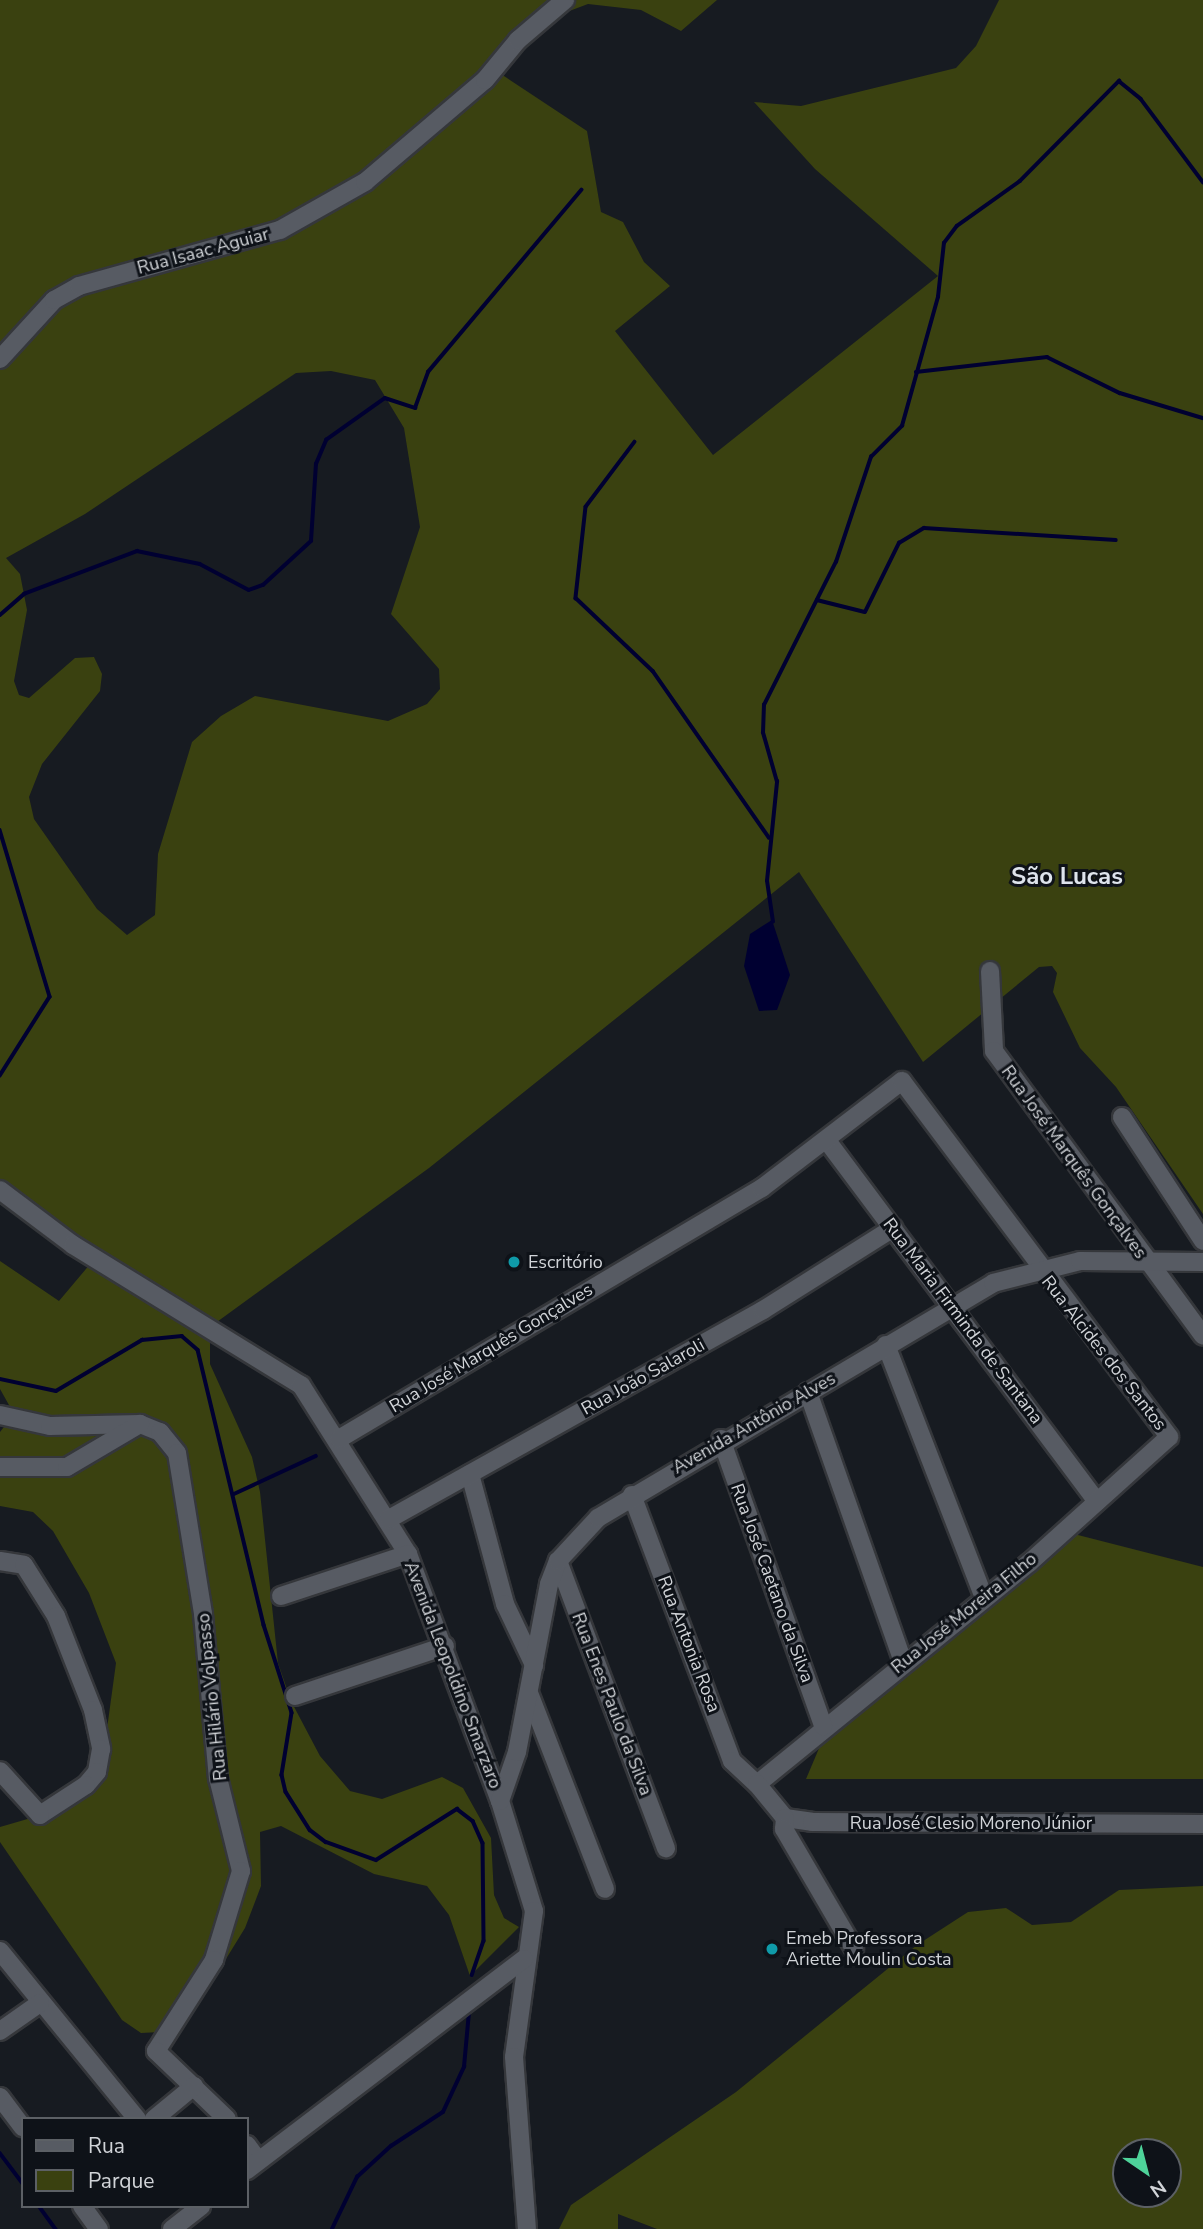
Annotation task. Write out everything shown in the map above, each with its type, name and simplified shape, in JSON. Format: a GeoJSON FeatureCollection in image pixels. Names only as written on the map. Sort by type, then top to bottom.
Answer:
{"type":"FeatureCollection","features":[{"type":"Feature","properties":{"kind":"street","name":"Rua Isaac Aguiar"},"geometry":{"type":"LineString","coordinates":[[0,359],[54,300],[79,286],[280,230],[365,182],[467,96],[565,0]]}},
{"type":"Feature","properties":{"kind":"street","name":"Rua José Marquês Gonçalves"},"geometry":{"type":"LineString","coordinates":[[990,971],[994,1051],[1145,1261],[1203,1336]]}},
{"type":"Feature","properties":{"kind":"street","name":"Rua José Marquês Gonçalves"},"geometry":{"type":"LineString","coordinates":[[339,1439],[762,1188],[828,1142],[902,1081],[1039,1268]]}},
{"type":"Feature","properties":{"kind":"street"},"geometry":{"type":"LineString","coordinates":[[1122,1117],[1203,1241]]}},
{"type":"Feature","properties":{"kind":"street","name":"Rua Maria Firminda de Santana"},"geometry":{"type":"LineString","coordinates":[[828,1142],[1097,1501]]}},
{"type":"Feature","properties":{"kind":"street","name":"Avenida Leopoldino Smarzaro"},"geometry":{"type":"LineString","coordinates":[[0,1189],[74,1245],[284,1371],[339,1439],[389,1518],[408,1554],[445,1646],[500,1801],[534,1910],[524,1959],[513,2096],[527,2229]]}},
{"type":"Feature","properties":{"kind":"street","name":"Rua João Salaroli"},"geometry":{"type":"LineString","coordinates":[[389,1518],[763,1310],[893,1228]]}},
{"type":"Feature","properties":{"kind":"street","name":"Avenida Antônio Alves"},"geometry":{"type":"LineString","coordinates":[[500,1801],[529,1693],[540,1610],[558,1560],[598,1518],[721,1440],[808,1392],[949,1306],[1039,1268],[1145,1261],[1203,1262]]}},
{"type":"Feature","properties":{"kind":"street","name":"Rua Alcides dos Santos"},"geometry":{"type":"LineString","coordinates":[[1039,1268],[1169,1437]]}},
{"type":"Feature","properties":{"kind":"street"},"geometry":{"type":"LineString","coordinates":[[886,1345],[984,1598]]}},
{"type":"Feature","properties":{"kind":"street"},"geometry":{"type":"LineString","coordinates":[[808,1392],[902,1662]]}},
{"type":"Feature","properties":{"kind":"street"},"geometry":{"type":"LineString","coordinates":[[0,1415],[50,1426],[140,1424]]}},
{"type":"Feature","properties":{"kind":"street"},"geometry":{"type":"LineString","coordinates":[[0,1467],[68,1466],[140,1424]]}},
{"type":"Feature","properties":{"kind":"street","name":"Rua Hilário Volpasso"},"geometry":{"type":"LineString","coordinates":[[140,1424],[160,1432],[181,1466],[216,1765],[239,1852],[240,1888],[214,1960],[157,2042],[162,2062],[194,2086],[226,2117]]}},
{"type":"Feature","properties":{"kind":"street","name":"Rua José Moreira Filho"},"geometry":{"type":"LineString","coordinates":[[757,1784],[823,1726],[984,1598],[1169,1437]]}},
{"type":"Feature","properties":{"kind":"street","name":"Rua José Caetano da Silva"},"geometry":{"type":"LineString","coordinates":[[721,1440],[823,1726]]}},
{"type":"Feature","properties":{"kind":"street"},"geometry":{"type":"LineString","coordinates":[[470,1474],[505,1604],[534,1665]]}},
{"type":"Feature","properties":{"kind":"street","name":"Rua Antonia Rosa"},"geometry":{"type":"LineString","coordinates":[[632,1495],[732,1761],[757,1784]]}},
{"type":"Feature","properties":{"kind":"street"},"geometry":{"type":"LineString","coordinates":[[281,1596],[408,1554]]}},
{"type":"Feature","properties":{"kind":"street","name":"Rua Enes Paulo da Silva"},"geometry":{"type":"LineString","coordinates":[[558,1560],[666,1848]]}},
{"type":"Feature","properties":{"kind":"street"},"geometry":{"type":"LineString","coordinates":[[0,1561],[24,1564],[56,1616],[93,1710],[101,1749],[97,1772],[86,1785],[40,1815],[0,1771]]}},
{"type":"Feature","properties":{"kind":"street"},"geometry":{"type":"LineString","coordinates":[[295,1696],[445,1646]]}},
{"type":"Feature","properties":{"kind":"street"},"geometry":{"type":"LineString","coordinates":[[529,1693],[605,1889]]}},
{"type":"Feature","properties":{"kind":"street"},"geometry":{"type":"LineString","coordinates":[[757,1784],[785,1818],[784,1829],[854,1950]]}},
{"type":"Feature","properties":{"kind":"street","name":"Rua José Clesio Moreno Júnior"},"geometry":{"type":"LineString","coordinates":[[785,1818],[1203,1824]]}},
{"type":"Feature","properties":{"kind":"street"},"geometry":{"type":"LineString","coordinates":[[0,1951],[135,2117]]}},
{"type":"Feature","properties":{"kind":"street"},"geometry":{"type":"LineString","coordinates":[[253,2165],[524,1959]]}},
{"type":"Feature","properties":{"kind":"street"},"geometry":{"type":"LineString","coordinates":[[0,2031],[40,2003]]}},
{"type":"Feature","properties":{"kind":"street"},"geometry":{"type":"LineString","coordinates":[[156,2117],[194,2086]]}},
{"type":"Feature","properties":{"kind":"street"},"geometry":{"type":"LineString","coordinates":[[0,2097],[21,2124]]}},
{"type":"Feature","properties":{"kind":"street"},"geometry":{"type":"LineString","coordinates":[[83,2208],[99,2229]]}},
{"type":"Feature","properties":{"kind":"street"},"geometry":{"type":"LineString","coordinates":[[172,2229],[198,2208]]}},
{"type":"Feature","properties":{"kind":"green space"},"geometry":{"type":"Polygon","coordinates":[[[0,0],[717,0],[681,31],[641,10],[588,4],[548,19],[498,72],[587,131],[601,212],[623,222],[644,262],[670,286],[615,331],[713,455],[938,276],[815,169],[754,102],[801,106],[956,68],[976,46],[999,0],[1203,0],[1203,1214],[1116,1087],[1080,1048],[1053,992],[1057,973],[1052,966],[1039,967],[923,1062],[799,872],[429,1168],[210,1327],[210,1364],[252,1457],[260,1492],[278,1663],[291,1701],[320,1756],[350,1791],[382,1799],[442,1777],[463,1788],[491,1838],[494,1895],[504,1918],[519,1927],[470,1976],[449,1915],[427,1886],[374,1874],[281,1826],[260,1832],[261,1886],[245,1928],[218,1972],[160,2032],[141,2033],[122,2020],[0,1842],[0,1827],[55,1811],[100,1780],[116,1663],[89,1593],[53,1531],[33,1512],[0,1506],[0,1432],[14,1414],[0,1389],[0,1261],[59,1301],[91,1263],[0,1181],[0,0]],[[331,371],[296,373],[85,514],[6,558],[20,574],[27,610],[14,681],[19,695],[29,698],[75,658],[94,657],[102,674],[100,691],[42,764],[29,797],[34,819],[97,909],[127,935],[155,915],[158,854],[192,742],[221,716],[255,696],[388,721],[427,704],[440,689],[439,669],[391,614],[420,527],[404,428],[375,380],[331,371]]]}},
{"type":"Feature","properties":{"kind":"green space"},"geometry":{"type":"Polygon","coordinates":[[[1074,1534],[1203,1567],[1203,1779],[806,1779],[820,1746],[1074,1534]]]}},
{"type":"Feature","properties":{"kind":"green space"},"geometry":{"type":"Polygon","coordinates":[[[1203,1886],[1203,2229],[657,2229],[618,2214],[618,2229],[559,2229],[571,2205],[736,2092],[917,1945],[968,1912],[1006,1908],[1032,1925],[1071,1922],[1119,1890],[1203,1886]]]}},
{"type":"Feature","properties":{"kind":"shaded area"},"geometry":{"type":"Polygon","coordinates":[[[772,920],[790,975],[777,1010],[759,1011],[744,966],[750,934],[772,920]]]}},
{"type":"Feature","properties":{"kind":"waterway"},"geometry":{"type":"LineString","coordinates":[[773,922],[767,881],[777,782],[763,733],[764,705],[836,562],[871,457],[902,426],[938,297],[944,243],[957,226],[1020,181],[1119,81],[1141,99],[1203,182]]}},
{"type":"Feature","properties":{"kind":"waterway"},"geometry":{"type":"LineString","coordinates":[[0,615],[24,594],[137,551],[200,564],[249,590],[263,585],[311,541],[316,464],[326,440],[385,398],[415,408],[428,372],[581,190]]}},
{"type":"Feature","properties":{"kind":"waterway"},"geometry":{"type":"LineString","coordinates":[[916,372],[1047,357],[1120,393],[1203,418]]}},
{"type":"Feature","properties":{"kind":"waterway"},"geometry":{"type":"LineString","coordinates":[[635,442],[586,507],[576,598],[653,671],[769,837]]}},
{"type":"Feature","properties":{"kind":"waterway"},"geometry":{"type":"LineString","coordinates":[[817,600],[865,612],[899,543],[924,528],[1116,540]]}},
{"type":"Feature","properties":{"kind":"waterway"},"geometry":{"type":"LineString","coordinates":[[0,830],[50,997],[0,1076]]}},
{"type":"Feature","properties":{"kind":"waterway"},"geometry":{"type":"LineString","coordinates":[[0,1379],[56,1391],[142,1340],[182,1336],[198,1350],[264,1625],[292,1713],[282,1775],[286,1792],[310,1830],[326,1842],[376,1860],[457,1809],[473,1821],[483,1843],[484,1941],[472,1975]]}},
{"type":"Feature","properties":{"kind":"waterway"},"geometry":{"type":"LineString","coordinates":[[234,1494],[316,1456]]}},
{"type":"Feature","properties":{"kind":"waterway"},"geometry":{"type":"LineString","coordinates":[[332,2229],[357,2177],[391,2146],[443,2112],[464,2067],[469,2012]]}},
{"type":"Feature","properties":{"kind":"waterway"},"geometry":{"type":"LineString","coordinates":[[0,2153],[21,2181]]}},
{"type":"Feature","properties":{"kind":"waterway"},"geometry":{"type":"LineString","coordinates":[[40,2208],[56,2229]]}},
{"type":"Feature","properties":{"kind":"place","name":"Escritório"},"geometry":{"type":"Point","coordinates":[514,1262]}},
{"type":"Feature","properties":{"kind":"place","name":"Emeb Professora Ariette Moulin Costa"},"geometry":{"type":"Point","coordinates":[772,1949]}},
{"type":"Feature","properties":{"kind":"district","name":"São Lucas"},"geometry":{"type":"Point","coordinates":[1067,877]}}]}
